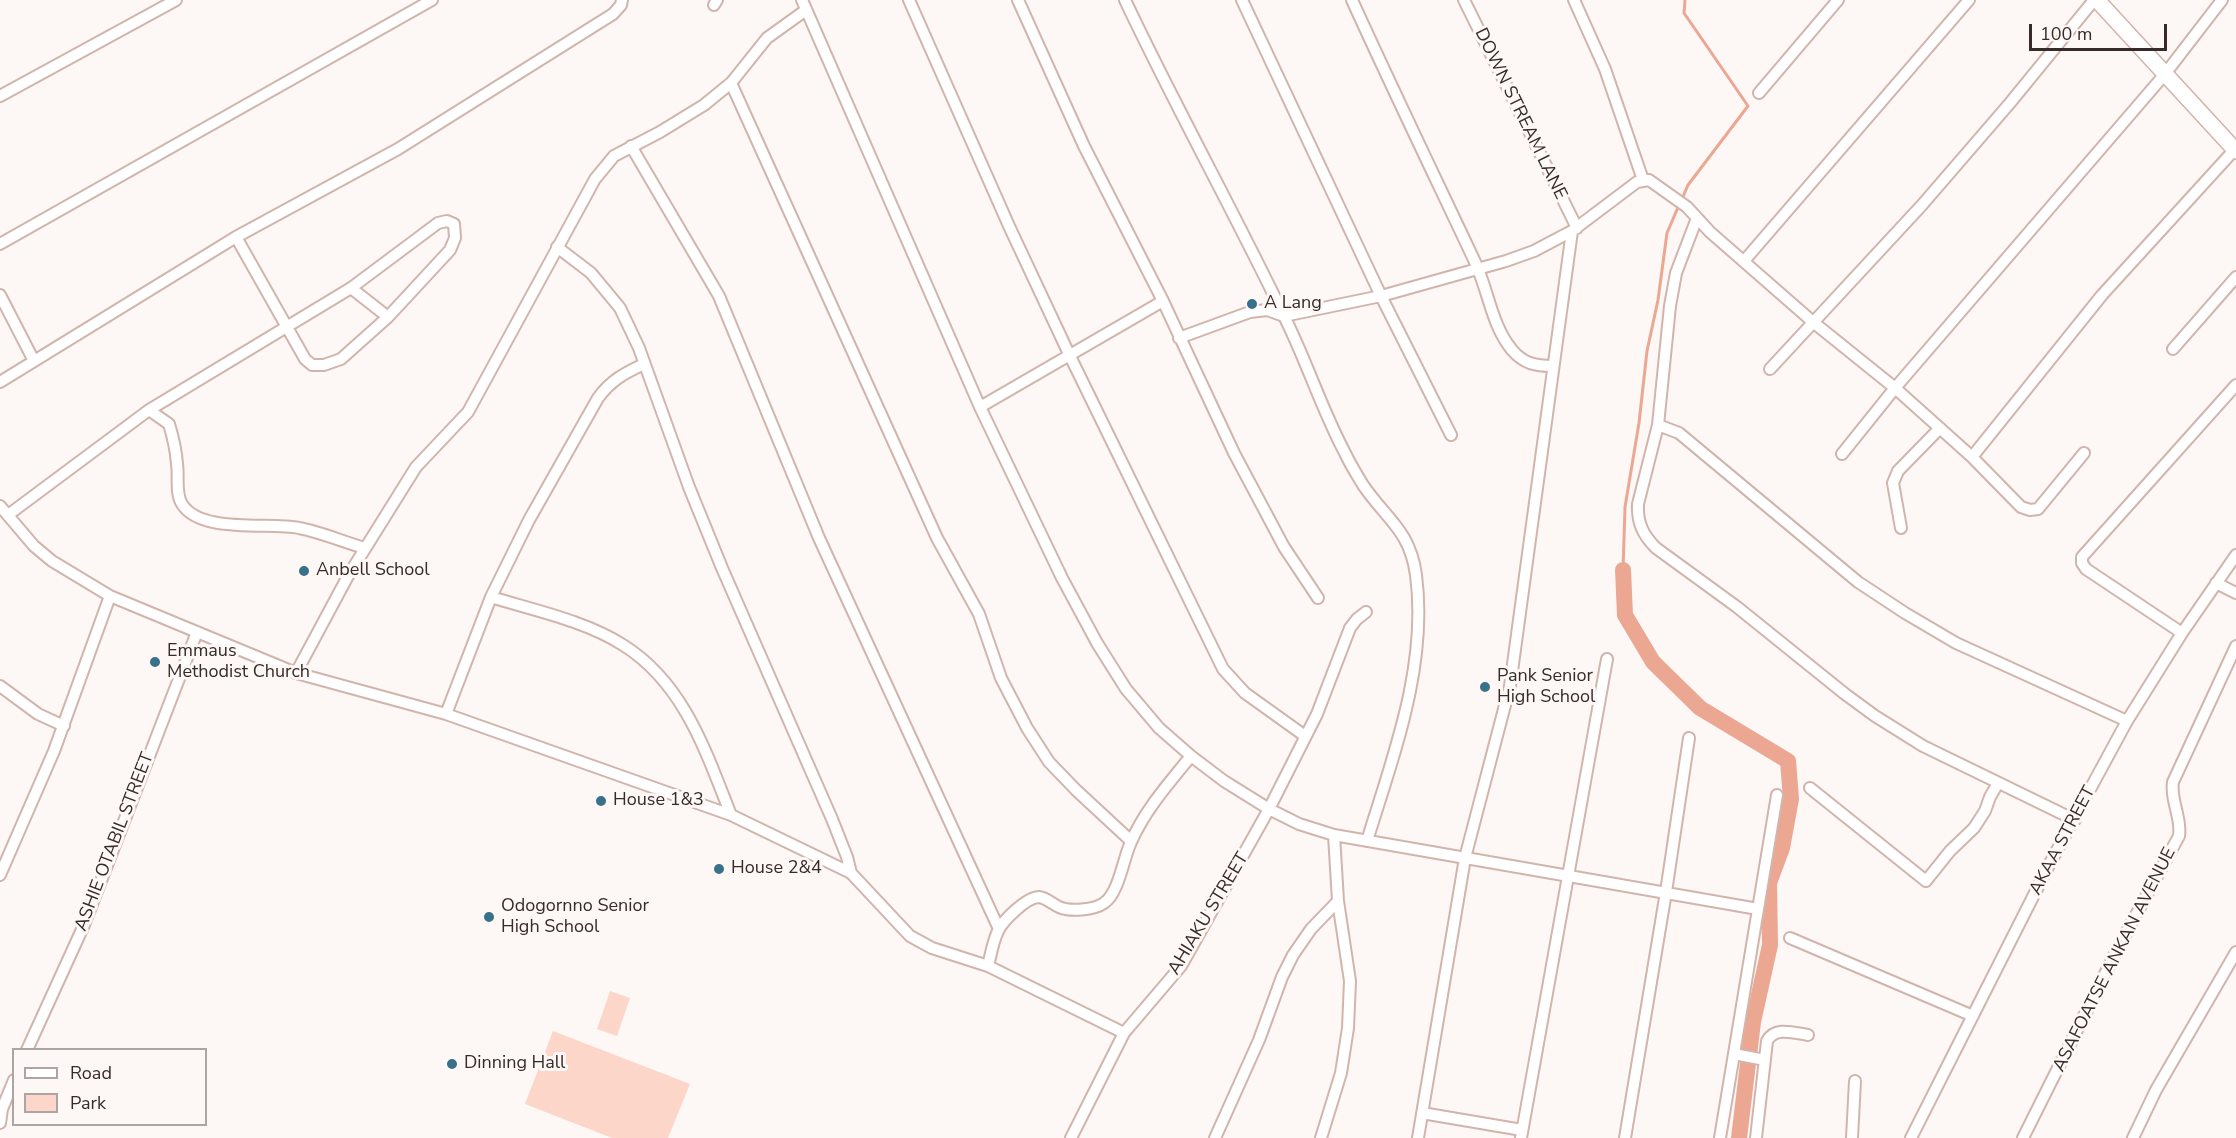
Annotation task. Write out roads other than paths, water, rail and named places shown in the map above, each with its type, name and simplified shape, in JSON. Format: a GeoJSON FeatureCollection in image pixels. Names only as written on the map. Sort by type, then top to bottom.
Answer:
{"type":"FeatureCollection","features":[{"type":"Feature","properties":{"kind":"main road"},"geometry":{"type":"LineString","coordinates":[[2095,0],[2236,149]]}},
{"type":"Feature","properties":{"kind":"street"},"geometry":{"type":"LineString","coordinates":[[0,96],[176,0]]}},
{"type":"Feature","properties":{"kind":"street"},"geometry":{"type":"LineString","coordinates":[[0,244],[432,0]]}},
{"type":"Feature","properties":{"kind":"street"},"geometry":{"type":"LineString","coordinates":[[0,382],[236,237],[398,149],[613,14],[621,5],[621,0]]}},
{"type":"Feature","properties":{"kind":"street"},"geometry":{"type":"LineString","coordinates":[[909,0],[1009,226],[1069,354],[1223,669],[1245,693],[1305,736]]}},
{"type":"Feature","properties":{"kind":"street"},"geometry":{"type":"LineString","coordinates":[[1018,0],[1084,146],[1163,301],[1234,453],[1284,547],[1318,598]]}},
{"type":"Feature","properties":{"kind":"street"},"geometry":{"type":"LineString","coordinates":[[1125,0],[1284,316],[1344,452],[1364,486],[1399,529],[1408,545],[1416,575],[1417,635],[1413,672],[1404,717],[1367,841]]}},
{"type":"Feature","properties":{"kind":"street"},"geometry":{"type":"LineString","coordinates":[[1242,0],[1381,296],[1451,435]]}},
{"type":"Feature","properties":{"kind":"street"},"geometry":{"type":"LineString","coordinates":[[1352,0],[1478,269],[1498,328],[1513,351],[1525,362],[1536,366],[1553,366]]}},
{"type":"Feature","properties":{"kind":"street","name":"DOWN STREAM LANE"},"geometry":{"type":"LineString","coordinates":[[1464,0],[1575,229]]}},
{"type":"Feature","properties":{"kind":"street"},"geometry":{"type":"LineString","coordinates":[[1574,0],[1605,69],[1643,180]]}},
{"type":"Feature","properties":{"kind":"street"},"geometry":{"type":"LineString","coordinates":[[1759,93],[1838,0]]}},
{"type":"Feature","properties":{"kind":"street"},"geometry":{"type":"LineString","coordinates":[[1744,261],[1969,0]]}},
{"type":"Feature","properties":{"kind":"street"},"geometry":{"type":"LineString","coordinates":[[1770,369],[1930,197],[2095,0]]}},
{"type":"Feature","properties":{"kind":"street"},"geometry":{"type":"LineString","coordinates":[[1842,454],[1895,388],[2165,74],[2222,0]]}},
{"type":"Feature","properties":{"kind":"street"},"geometry":{"type":"LineString","coordinates":[[296,673],[348,576],[416,467],[468,412],[595,179],[614,156],[684,118],[731,83],[767,38],[804,5],[980,406],[1062,578],[1097,643],[1126,689],[1159,728],[1224,781],[1299,825],[1334,835],[1758,909]]}},
{"type":"Feature","properties":{"kind":"street"},"geometry":{"type":"LineString","coordinates":[[731,83],[937,538],[979,614],[1001,678],[1027,728],[1049,762],[1131,841]]}},
{"type":"Feature","properties":{"kind":"street"},"geometry":{"type":"LineString","coordinates":[[631,146],[719,296],[819,538],[999,929]]}},
{"type":"Feature","properties":{"kind":"street"},"geometry":{"type":"LineString","coordinates":[[1972,457],[2102,295],[2236,149]]}},
{"type":"Feature","properties":{"kind":"street"},"geometry":{"type":"LineString","coordinates":[[1179,338],[1250,312],[1268,310],[1284,316],[1381,296],[1534,251],[1575,229],[1643,180],[1649,180],[1687,207],[1696,218],[1813,322],[1895,388],[1972,457],[2021,507],[2038,509],[2084,453]]}},
{"type":"Feature","properties":{"kind":"street"},"geometry":{"type":"LineString","coordinates":[[1696,218],[1676,273],[1670,306],[1658,425],[1638,504],[1640,527],[1647,539],[1875,716],[1923,746],[2075,820]]}},
{"type":"Feature","properties":{"kind":"street"},"geometry":{"type":"LineString","coordinates":[[8,515],[149,410],[288,326],[351,288],[438,223],[447,221],[454,224],[455,238],[450,250],[388,317],[341,358],[324,365],[312,365],[305,359],[288,326],[236,237]]}},
{"type":"Feature","properties":{"kind":"street"},"geometry":{"type":"LineString","coordinates":[[1418,1138],[1465,858],[1509,686],[1553,366],[1575,229]]}},
{"type":"Feature","properties":{"kind":"street"},"geometry":{"type":"LineString","coordinates":[[557,248],[591,273],[620,308],[644,364],[689,487],[722,568],[832,819],[851,873]]}},
{"type":"Feature","properties":{"kind":"street"},"geometry":{"type":"LineString","coordinates":[[2172,349],[2236,277]]}},
{"type":"Feature","properties":{"kind":"street"},"geometry":{"type":"LineString","coordinates":[[351,288],[388,317]]}},
{"type":"Feature","properties":{"kind":"street"},"geometry":{"type":"LineString","coordinates":[[0,294],[34,361]]}},
{"type":"Feature","properties":{"kind":"street"},"geometry":{"type":"LineString","coordinates":[[980,406],[1163,301]]}},
{"type":"Feature","properties":{"kind":"street"},"geometry":{"type":"LineString","coordinates":[[446,714],[490,597],[598,398],[606,386],[618,376],[644,364]]}},
{"type":"Feature","properties":{"kind":"street"},"geometry":{"type":"LineString","coordinates":[[2182,633],[2086,569],[2082,563],[2082,557],[2236,385]]}},
{"type":"Feature","properties":{"kind":"street"},"geometry":{"type":"LineString","coordinates":[[149,410],[169,424],[178,466],[181,503],[187,511],[207,521],[247,527],[278,525],[300,528],[365,548]]}},
{"type":"Feature","properties":{"kind":"street"},"geometry":{"type":"LineString","coordinates":[[1658,425],[1679,433],[1858,582],[1905,614],[1956,643],[2127,721]]}},
{"type":"Feature","properties":{"kind":"street"},"geometry":{"type":"LineString","coordinates":[[1901,528],[1893,483],[1898,471],[1940,428]]}},
{"type":"Feature","properties":{"kind":"street"},"geometry":{"type":"LineString","coordinates":[[0,506],[34,546],[52,561],[110,596],[296,673],[446,714],[731,815],[851,873],[910,936],[932,948],[988,966],[1124,1033]]}},
{"type":"Feature","properties":{"kind":"street","name":"AKAA STREET"},"geometry":{"type":"LineString","coordinates":[[1911,1138],[2030,903],[2127,721],[2182,633],[2236,555]]}},
{"type":"Feature","properties":{"kind":"street"},"geometry":{"type":"LineString","coordinates":[[2216,583],[2236,593]]}},
{"type":"Feature","properties":{"kind":"street"},"geometry":{"type":"LineString","coordinates":[[0,875],[64,726],[110,596]]}},
{"type":"Feature","properties":{"kind":"street"},"geometry":{"type":"LineString","coordinates":[[490,597],[569,621],[600,634],[623,645],[654,670],[672,690],[690,717],[731,815]]}},
{"type":"Feature","properties":{"kind":"street","name":"AHIAKU STREET"},"geometry":{"type":"LineString","coordinates":[[1071,1138],[1124,1033],[1181,966],[1269,809],[1329,687],[1350,628],[1366,612]]}},
{"type":"Feature","properties":{"kind":"street","name":"ASHIE OTABIL STREET"},"geometry":{"type":"LineString","coordinates":[[28,1048],[84,924],[196,632]]}},
{"type":"Feature","properties":{"kind":"street","name":"ASAFOATSE ANKAN AVENUE"},"geometry":{"type":"LineString","coordinates":[[2023,1138],[2118,948],[2179,836],[2181,828],[2172,799],[2174,782],[2236,646]]}},
{"type":"Feature","properties":{"kind":"street"},"geometry":{"type":"LineString","coordinates":[[1422,1113],[1521,1134],[1607,659]]}},
{"type":"Feature","properties":{"kind":"street"},"geometry":{"type":"LineString","coordinates":[[0,686],[38,714],[64,726]]}},
{"type":"Feature","properties":{"kind":"street"},"geometry":{"type":"LineString","coordinates":[[1625,1138],[1689,738]]}},
{"type":"Feature","properties":{"kind":"street"},"geometry":{"type":"LineString","coordinates":[[988,966],[999,929],[1016,910],[1031,898],[1045,898],[1060,908],[1067,909],[1094,908],[1111,897],[1131,841],[1154,803],[1191,756]]}},
{"type":"Feature","properties":{"kind":"street"},"geometry":{"type":"LineString","coordinates":[[1810,788],[1926,881],[1950,850],[1974,828],[1998,783]]}},
{"type":"Feature","properties":{"kind":"street"},"geometry":{"type":"LineString","coordinates":[[1720,1138],[1738,1055],[1758,909],[1777,795]]}},
{"type":"Feature","properties":{"kind":"street"},"geometry":{"type":"LineString","coordinates":[[1321,1138],[1341,1073],[1348,1028],[1350,981],[1338,902],[1334,835]]}},
{"type":"Feature","properties":{"kind":"street"},"geometry":{"type":"LineString","coordinates":[[1215,1138],[1259,1040],[1282,977],[1293,955],[1311,929],[1338,902]]}},
{"type":"Feature","properties":{"kind":"street"},"geometry":{"type":"LineString","coordinates":[[1790,938],[1973,1016]]}},
{"type":"Feature","properties":{"kind":"street"},"geometry":{"type":"LineString","coordinates":[[2133,1138],[2156,1090],[2236,952]]}},
{"type":"Feature","properties":{"kind":"street"},"geometry":{"type":"LineString","coordinates":[[1756,1138],[1761,1059],[1770,1035],[1777,1032],[1808,1035]]}},
{"type":"Feature","properties":{"kind":"street"},"geometry":{"type":"LineString","coordinates":[[1738,1055],[1761,1059]]}},
{"type":"Feature","properties":{"kind":"street"},"geometry":{"type":"LineString","coordinates":[[1852,1138],[1855,1081]]}},
{"type":"Feature","properties":{"kind":"street"},"geometry":{"type":"LineString","coordinates":[[0,1123],[2,1109],[12,1085]]}},
{"type":"Feature","properties":{"kind":"waterway"},"geometry":{"type":"LineString","coordinates":[[1682,199],[1688,185],[1748,106],[1684,13],[1685,0]]}},
{"type":"Feature","properties":{"kind":"waterway"},"geometry":{"type":"LineString","coordinates":[[1623,570],[1625,507],[1639,423],[1647,351],[1658,300],[1667,233],[1679,205]]}},
{"type":"Feature","properties":{"kind":"waterway"},"geometry":{"type":"LineString","coordinates":[[1623,570],[1625,615],[1653,662],[1700,708],[1788,761],[1791,799],[1782,848],[1769,883],[1770,945],[1753,1022],[1739,1138]]}},
{"type":"Feature","properties":{"kind":"place","name":"A Lang"},"geometry":{"type":"Point","coordinates":[1252,304]}},
{"type":"Feature","properties":{"kind":"place","name":"Anbell School"},"geometry":{"type":"Point","coordinates":[304,571]}},
{"type":"Feature","properties":{"kind":"place","name":"Emmaus Methodist Church"},"geometry":{"type":"Point","coordinates":[155,662]}},
{"type":"Feature","properties":{"kind":"place","name":"Pank Senior High School"},"geometry":{"type":"Point","coordinates":[1485,687]}},
{"type":"Feature","properties":{"kind":"place","name":"House 1&3"},"geometry":{"type":"Point","coordinates":[601,801]}},
{"type":"Feature","properties":{"kind":"place","name":"House 2&4"},"geometry":{"type":"Point","coordinates":[719,869]}},
{"type":"Feature","properties":{"kind":"place","name":"Odogornno Senior High School"},"geometry":{"type":"Point","coordinates":[489,917]}},
{"type":"Feature","properties":{"kind":"place","name":"Dinning Hall"},"geometry":{"type":"Point","coordinates":[452,1064]}}]}
